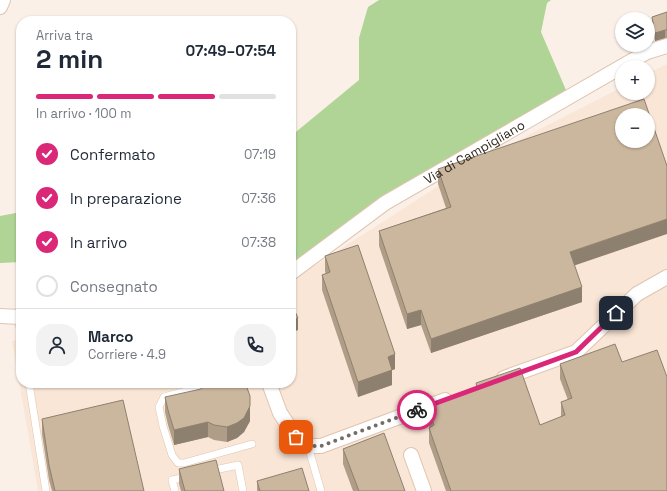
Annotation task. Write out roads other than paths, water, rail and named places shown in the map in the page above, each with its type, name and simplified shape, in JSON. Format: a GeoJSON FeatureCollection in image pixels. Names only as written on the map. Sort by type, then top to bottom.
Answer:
{"type":"FeatureCollection","features":[{"type":"Feature","properties":{"kind":"street"},"geometry":{"type":"LineString","coordinates":[[0,7],[3,0]]}},
{"type":"Feature","properties":{"kind":"street","name":"Via di Campigliano"},"geometry":{"type":"LineString","coordinates":[[296,269],[385,203],[647,52],[667,46]]}},
{"type":"Feature","properties":{"kind":"street"},"geometry":{"type":"LineString","coordinates":[[493,382],[576,352],[637,294],[667,277]]}},
{"type":"Feature","properties":{"kind":"street"},"geometry":{"type":"LineString","coordinates":[[0,316],[16,316]]}},
{"type":"Feature","properties":{"kind":"street"},"geometry":{"type":"LineString","coordinates":[[270,388],[280,413],[296,437],[308,446],[321,446],[456,396]]}},
{"type":"Feature","properties":{"kind":"street"},"geometry":{"type":"LineString","coordinates":[[411,455],[424,491]]}},
{"type":"Feature","properties":{"kind":"lane"},"geometry":{"type":"LineString","coordinates":[[30,388],[46,491]]}},
{"type":"Feature","properties":{"kind":"lane"},"geometry":{"type":"LineString","coordinates":[[197,388],[164,397],[159,407],[172,455],[178,463],[184,463],[252,444]]}},
{"type":"Feature","properties":{"kind":"lane"},"geometry":{"type":"LineString","coordinates":[[308,446],[321,491]]}},
{"type":"Feature","properties":{"kind":"lane"},"geometry":{"type":"LineString","coordinates":[[175,491],[172,480],[238,465],[243,491]]}}]}
